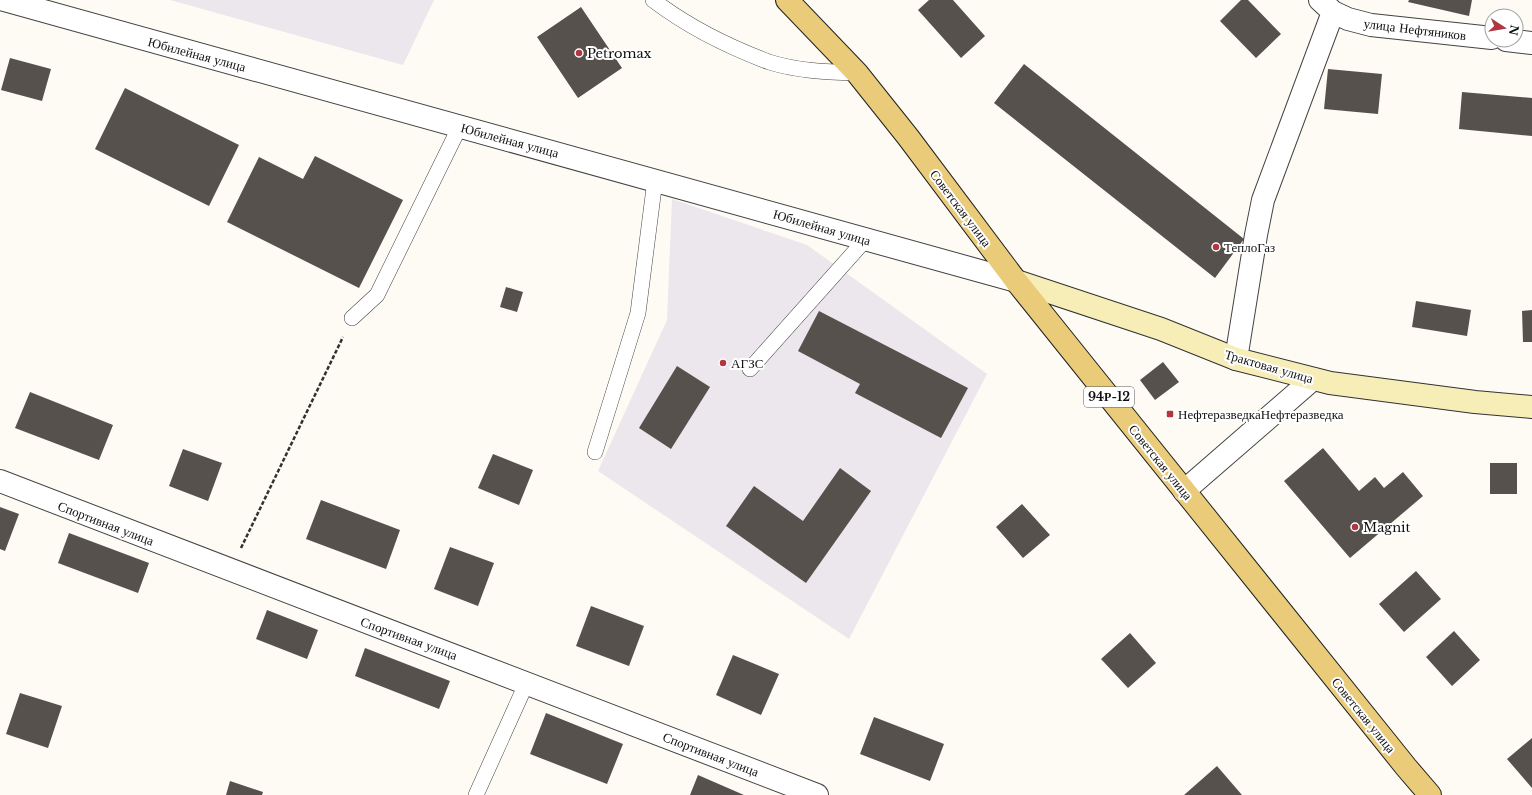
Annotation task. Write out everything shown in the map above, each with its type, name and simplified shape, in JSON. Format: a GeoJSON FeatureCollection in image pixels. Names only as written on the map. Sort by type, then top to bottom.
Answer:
{"type":"FeatureCollection","features":[{"type":"Feature","properties":{"kind":"main road","name":"Советская улица"},"geometry":{"type":"LineString","coordinates":[[787,0],[857,73],[908,137],[1016,281],[1430,795]]}},
{"type":"Feature","properties":{"kind":"street","name":"Юбилейная улица"},"geometry":{"type":"LineString","coordinates":[[4,0],[1016,281]]}},
{"type":"Feature","properties":{"kind":"street","name":"улица Нефтяников"},"geometry":{"type":"LineString","coordinates":[[1326,6],[1348,20],[1371,25],[1484,37]]}},
{"type":"Feature","properties":{"kind":"street"},"geometry":{"type":"LineString","coordinates":[[1236,359],[1263,200],[1326,6]]}},
{"type":"Feature","properties":{"kind":"street","name":"Трактовая улица"},"geometry":{"type":"LineString","coordinates":[[1016,281],[1161,329],[1236,359],[1313,379],[1330,383],[1475,402],[1532,407]]}},
{"type":"Feature","properties":{"kind":"street"},"geometry":{"type":"LineString","coordinates":[[1184,491],[1313,379]]}},
{"type":"Feature","properties":{"kind":"street","name":"Спортивная улица"},"geometry":{"type":"LineString","coordinates":[[0,481],[230,571],[527,682],[817,795]]}},
{"type":"Feature","properties":{"kind":"lane"},"geometry":{"type":"LineString","coordinates":[[653,0],[673,15],[717,38],[770,62],[802,69],[857,73]]}},
{"type":"Feature","properties":{"kind":"lane"},"geometry":{"type":"LineString","coordinates":[[352,318],[376,295],[460,126]]}},
{"type":"Feature","properties":{"kind":"lane"},"geometry":{"type":"LineString","coordinates":[[595,452],[638,313],[655,180]]}},
{"type":"Feature","properties":{"kind":"lane"},"geometry":{"type":"LineString","coordinates":[[750,368],[866,239]]}},
{"type":"Feature","properties":{"kind":"lane"},"geometry":{"type":"LineString","coordinates":[[476,795],[527,682]]}},
{"type":"Feature","properties":{"kind":"path"},"geometry":{"type":"LineString","coordinates":[[230,571],[352,318]]}},
{"type":"Feature","properties":{"kind":"shaded area"},"geometry":{"type":"Polygon","coordinates":[[[170,0],[434,0],[403,65],[170,0]]]}},
{"type":"Feature","properties":{"kind":"shaded area"},"geometry":{"type":"Polygon","coordinates":[[[672,199],[807,245],[987,374],[849,639],[598,471],[667,320],[672,199]]]}},
{"type":"Feature","properties":{"kind":"building"},"geometry":{"type":"Polygon","coordinates":[[[929,0],[953,0],[985,36],[961,58],[918,10],[929,0]]]}},
{"type":"Feature","properties":{"kind":"building"},"geometry":{"type":"Polygon","coordinates":[[[1241,0],[1248,0],[1281,34],[1256,58],[1220,21],[1241,0]]]}},
{"type":"Feature","properties":{"kind":"building"},"geometry":{"type":"Polygon","coordinates":[[[1409,0],[1472,0],[1469,16],[1408,2],[1409,0]]]}},
{"type":"Feature","properties":{"kind":"building","name":"Petromax"},"geometry":{"type":"Polygon","coordinates":[[[581,7],[622,68],[578,98],[537,37],[581,7]]]}},
{"type":"Feature","properties":{"kind":"building"},"geometry":{"type":"Polygon","coordinates":[[[10,58],[51,69],[42,101],[1,90],[10,58]]]}},
{"type":"Feature","properties":{"kind":"building"},"geometry":{"type":"Polygon","coordinates":[[[1024,64],[1244,239],[1215,278],[994,103],[1024,64]]]}},
{"type":"Feature","properties":{"kind":"building"},"geometry":{"type":"Polygon","coordinates":[[[1328,69],[1382,74],[1378,114],[1324,109],[1328,69]]]}},
{"type":"Feature","properties":{"kind":"building"},"geometry":{"type":"Polygon","coordinates":[[[125,88],[239,145],[209,206],[95,149],[125,88]]]}},
{"type":"Feature","properties":{"kind":"building"},"geometry":{"type":"Polygon","coordinates":[[[1462,92],[1532,98],[1532,136],[1459,129],[1462,92]]]}},
{"type":"Feature","properties":{"kind":"building"},"geometry":{"type":"Polygon","coordinates":[[[315,156],[403,200],[359,288],[227,222],[259,157],[303,179],[315,156]]]}},
{"type":"Feature","properties":{"kind":"building"},"geometry":{"type":"Polygon","coordinates":[[[506,287],[523,292],[517,312],[500,307],[506,287]]]}},
{"type":"Feature","properties":{"kind":"building"},"geometry":{"type":"Polygon","coordinates":[[[1416,301],[1471,310],[1467,336],[1412,327],[1416,301]]]}},
{"type":"Feature","properties":{"kind":"building"},"geometry":{"type":"Polygon","coordinates":[[[1532,310],[1532,342],[1523,342],[1522,311],[1532,310]]]}},
{"type":"Feature","properties":{"kind":"building"},"geometry":{"type":"Polygon","coordinates":[[[819,311],[968,388],[941,438],[855,393],[860,384],[798,351],[819,311]]]}},
{"type":"Feature","properties":{"kind":"building"},"geometry":{"type":"Polygon","coordinates":[[[1163,362],[1179,382],[1155,400],[1140,380],[1163,362]]]}},
{"type":"Feature","properties":{"kind":"building"},"geometry":{"type":"Polygon","coordinates":[[[677,366],[710,387],[671,449],[639,428],[677,366]]]}},
{"type":"Feature","properties":{"kind":"building"},"geometry":{"type":"Polygon","coordinates":[[[30,392],[113,425],[99,460],[15,428],[30,392]]]}},
{"type":"Feature","properties":{"kind":"building","name":"Magnit"},"geometry":{"type":"Polygon","coordinates":[[[1323,448],[1359,491],[1375,477],[1384,488],[1403,472],[1423,496],[1350,558],[1284,481],[1323,448]]]}},
{"type":"Feature","properties":{"kind":"building"},"geometry":{"type":"Polygon","coordinates":[[[183,449],[222,463],[208,501],[169,486],[183,449]]]}},
{"type":"Feature","properties":{"kind":"building"},"geometry":{"type":"Polygon","coordinates":[[[493,454],[533,470],[519,505],[478,488],[493,454]]]}},
{"type":"Feature","properties":{"kind":"building"},"geometry":{"type":"Polygon","coordinates":[[[1490,463],[1517,463],[1517,494],[1490,494],[1490,463]]]}},
{"type":"Feature","properties":{"kind":"building"},"geometry":{"type":"Polygon","coordinates":[[[840,468],[871,491],[806,583],[726,526],[754,486],[803,521],[840,468]]]}},
{"type":"Feature","properties":{"kind":"building"},"geometry":{"type":"Polygon","coordinates":[[[321,500],[400,530],[386,569],[306,539],[321,500]]]}},
{"type":"Feature","properties":{"kind":"building"},"geometry":{"type":"Polygon","coordinates":[[[1022,504],[1050,535],[1023,558],[996,527],[1022,504]]]}},
{"type":"Feature","properties":{"kind":"building"},"geometry":{"type":"Polygon","coordinates":[[[0,507],[19,514],[5,551],[0,549],[0,507]]]}},
{"type":"Feature","properties":{"kind":"building"},"geometry":{"type":"Polygon","coordinates":[[[69,533],[149,563],[138,593],[58,563],[69,533]]]}},
{"type":"Feature","properties":{"kind":"building"},"geometry":{"type":"Polygon","coordinates":[[[450,547],[494,563],[478,606],[434,589],[450,547]]]}},
{"type":"Feature","properties":{"kind":"building"},"geometry":{"type":"Polygon","coordinates":[[[1416,571],[1441,599],[1404,632],[1379,604],[1416,571]]]}},
{"type":"Feature","properties":{"kind":"building"},"geometry":{"type":"Polygon","coordinates":[[[591,606],[644,626],[629,666],[576,646],[591,606]]]}},
{"type":"Feature","properties":{"kind":"building"},"geometry":{"type":"Polygon","coordinates":[[[267,610],[318,630],[307,659],[256,639],[267,610]]]}},
{"type":"Feature","properties":{"kind":"building"},"geometry":{"type":"Polygon","coordinates":[[[1454,631],[1480,660],[1452,686],[1426,657],[1454,631]]]}},
{"type":"Feature","properties":{"kind":"building"},"geometry":{"type":"Polygon","coordinates":[[[1130,633],[1156,663],[1128,688],[1101,659],[1130,633]]]}},
{"type":"Feature","properties":{"kind":"building"},"geometry":{"type":"Polygon","coordinates":[[[365,648],[450,681],[439,709],[355,676],[365,648]]]}},
{"type":"Feature","properties":{"kind":"building"},"geometry":{"type":"Polygon","coordinates":[[[733,655],[779,674],[761,715],[716,695],[733,655]]]}},
{"type":"Feature","properties":{"kind":"building"},"geometry":{"type":"Polygon","coordinates":[[[20,693],[62,706],[48,748],[6,734],[20,693]]]}},
{"type":"Feature","properties":{"kind":"building"},"geometry":{"type":"Polygon","coordinates":[[[546,713],[623,744],[607,784],[530,754],[546,713]]]}},
{"type":"Feature","properties":{"kind":"building"},"geometry":{"type":"Polygon","coordinates":[[[874,717],[944,744],[930,781],[860,754],[874,717]]]}},
{"type":"Feature","properties":{"kind":"building"},"geometry":{"type":"Polygon","coordinates":[[[1532,738],[1532,788],[1507,759],[1532,738]]]}},
{"type":"Feature","properties":{"kind":"building"},"geometry":{"type":"Polygon","coordinates":[[[1217,766],[1242,795],[1184,795],[1217,766]]]}},
{"type":"Feature","properties":{"kind":"building"},"geometry":{"type":"Polygon","coordinates":[[[698,775],[744,795],[690,795],[698,775]]]}},
{"type":"Feature","properties":{"kind":"building"},"geometry":{"type":"Polygon","coordinates":[[[230,781],[263,792],[262,795],[226,795],[230,781]]]}},
{"type":"Feature","properties":{"kind":"place","name":"Petromax"},"geometry":{"type":"Point","coordinates":[579,53]}},
{"type":"Feature","properties":{"kind":"place","name":"ТеплоГаз"},"geometry":{"type":"Point","coordinates":[1216,247]}},
{"type":"Feature","properties":{"kind":"place","name":"АГЗС"},"geometry":{"type":"Point","coordinates":[723,363]}},
{"type":"Feature","properties":{"kind":"place","name":"НефтеразведкаНефтеразведка"},"geometry":{"type":"Point","coordinates":[1170,414]}},
{"type":"Feature","properties":{"kind":"place","name":"Magnit"},"geometry":{"type":"Point","coordinates":[1355,527]}}]}
